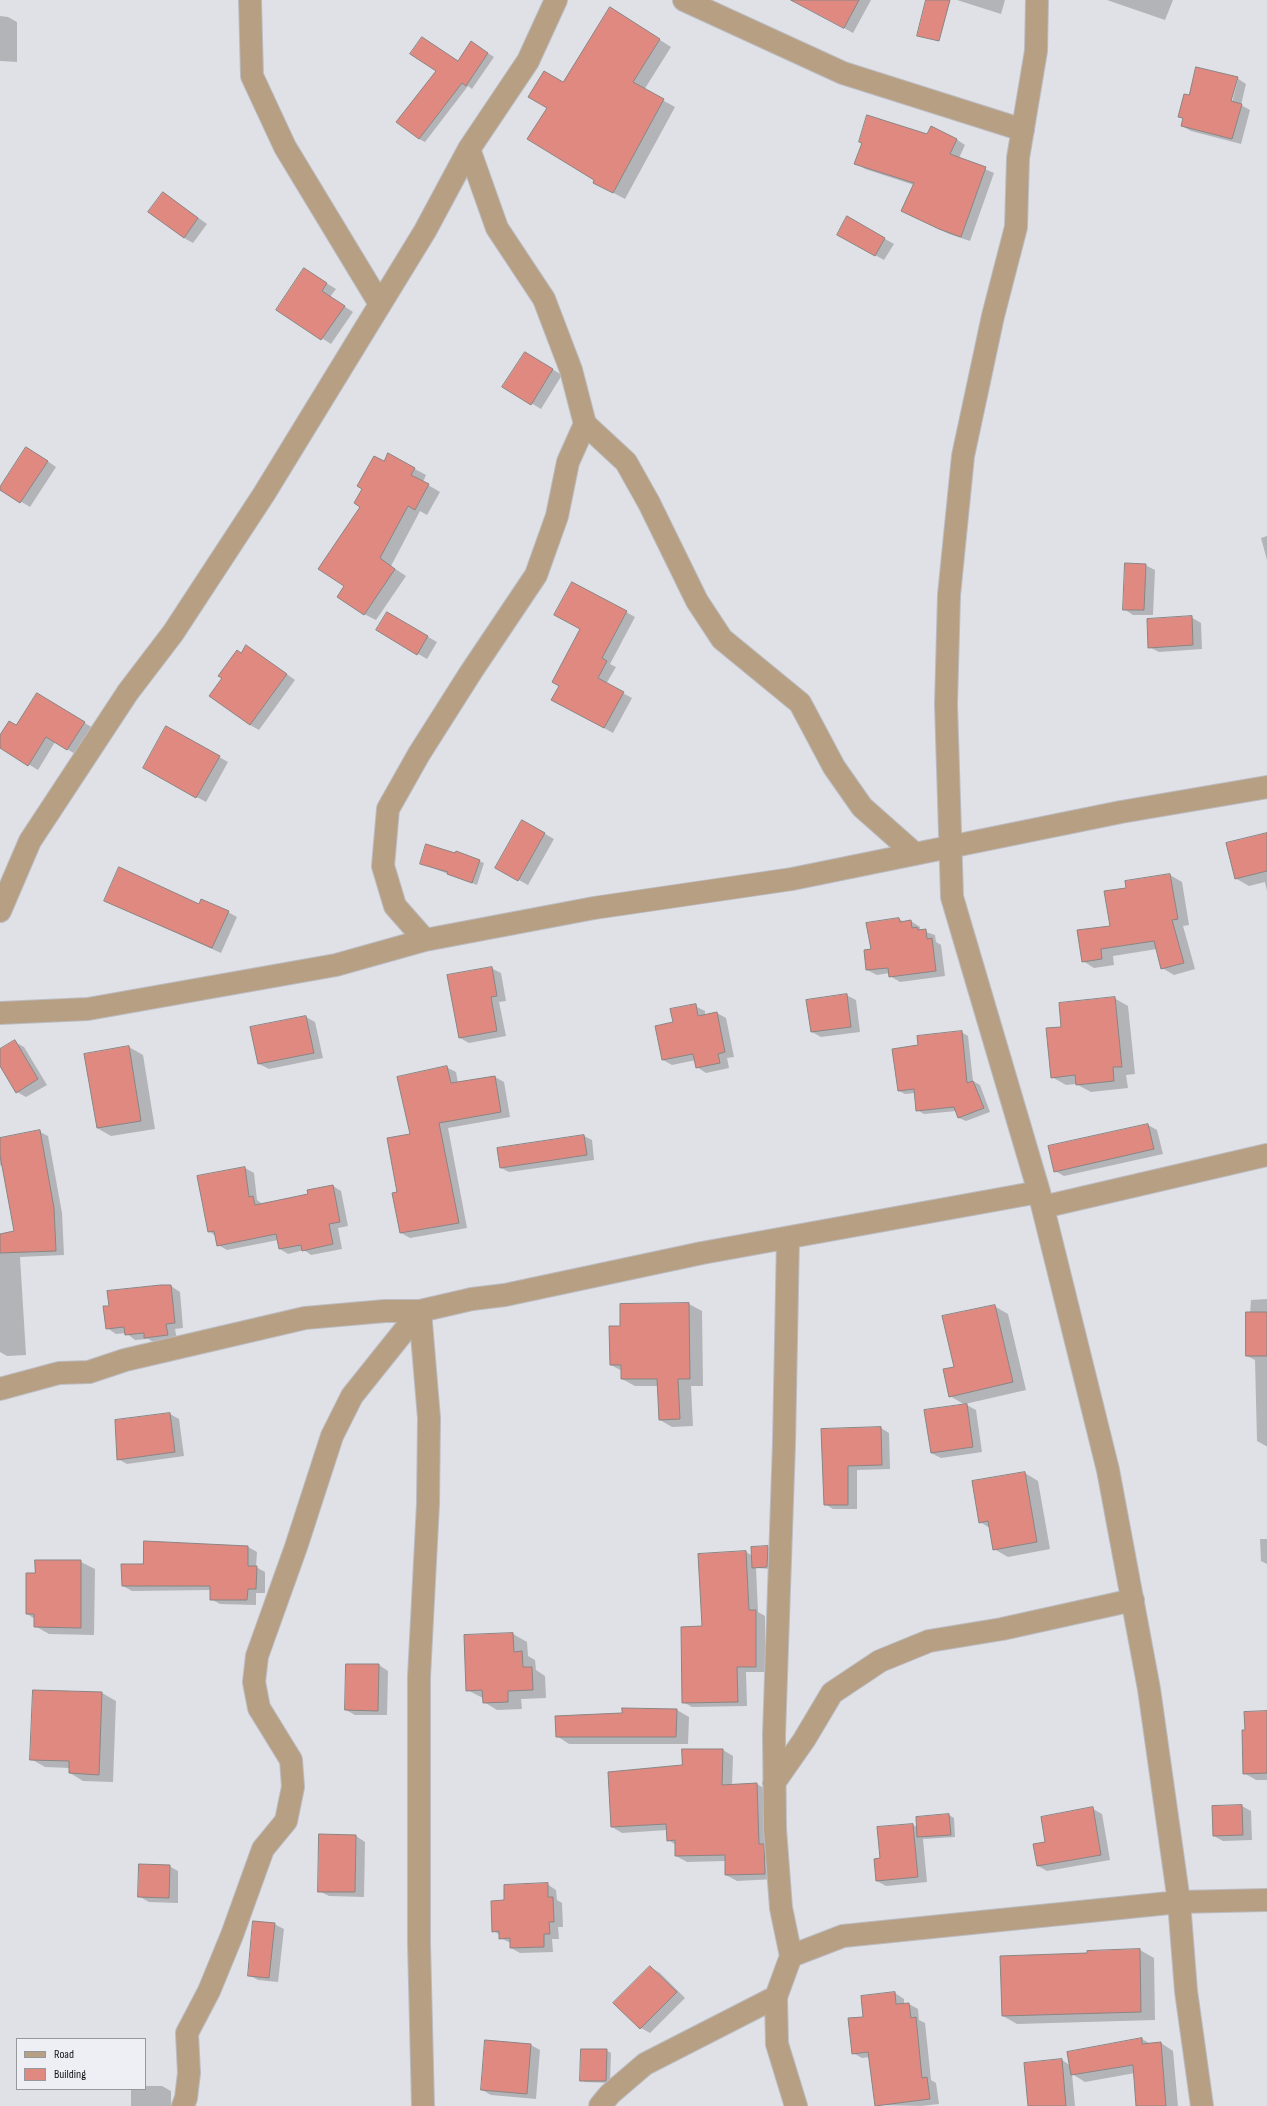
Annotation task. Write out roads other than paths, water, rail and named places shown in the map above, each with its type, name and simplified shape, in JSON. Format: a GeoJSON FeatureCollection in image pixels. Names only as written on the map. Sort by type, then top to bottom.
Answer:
{"type":"FeatureCollection","features":[{"type":"Feature","properties":{"kind":"street"},"geometry":{"type":"LineString","coordinates":[[250,0],[252,76],[285,147],[380,304]]}},
{"type":"Feature","properties":{"kind":"street"},"geometry":{"type":"LineString","coordinates":[[0,910],[30,841],[128,692],[173,633],[260,501],[425,231],[469,149],[528,61],[556,0]]}},
{"type":"Feature","properties":{"kind":"street"},"geometry":{"type":"LineString","coordinates":[[684,0],[843,73],[1023,130]]}},
{"type":"Feature","properties":{"kind":"street"},"geometry":{"type":"LineString","coordinates":[[1037,0],[1036,51],[1018,158],[1016,227],[993,316],[962,464],[949,595],[946,704],[952,896],[1041,1200],[1108,1470],[1149,1689],[1179,1902],[1186,1990],[1202,2106]]}},
{"type":"Feature","properties":{"kind":"street"},"geometry":{"type":"LineString","coordinates":[[469,149],[497,228],[544,299],[571,370],[585,424],[626,462],[649,503],[697,601],[722,639],[800,703],[834,766],[862,808],[915,854]]}},
{"type":"Feature","properties":{"kind":"street"},"geometry":{"type":"LineString","coordinates":[[425,940],[395,906],[383,866],[388,809],[419,754],[467,678],[536,575],[557,516],[568,462],[585,424]]}},
{"type":"Feature","properties":{"kind":"street"},"geometry":{"type":"LineString","coordinates":[[0,1013],[88,1009],[336,965],[425,940],[594,908],[792,879],[1121,812],[1267,787]]}},
{"type":"Feature","properties":{"kind":"street"},"geometry":{"type":"LineString","coordinates":[[0,1389],[59,1373],[89,1372],[125,1360],[305,1318],[385,1311],[420,1311],[472,1299],[505,1295],[695,1255],[788,1238],[1041,1200],[1267,1155]]}},
{"type":"Feature","properties":{"kind":"street"},"geometry":{"type":"LineString","coordinates":[[788,1238],[784,1443],[774,1735],[774,1783],[775,1829],[781,1908],[791,1956],[776,1997],[777,2044],[796,2106]]}},
{"type":"Feature","properties":{"kind":"street"},"geometry":{"type":"LineString","coordinates":[[183,2106],[186,2098],[189,2073],[187,2033],[209,1991],[232,1935],[262,1849],[286,1820],[293,1787],[291,1760],[259,1708],[254,1682],[257,1656],[296,1547],[332,1436],[352,1396],[420,1311]]}},
{"type":"Feature","properties":{"kind":"street"},"geometry":{"type":"LineString","coordinates":[[420,1311],[429,1418],[428,1504],[419,1677],[419,1943],[423,2106]]}},
{"type":"Feature","properties":{"kind":"street"},"geometry":{"type":"LineString","coordinates":[[774,1783],[804,1740],[832,1693],[880,1661],[929,1642],[1002,1629],[1133,1600]]}},
{"type":"Feature","properties":{"kind":"street"},"geometry":{"type":"LineString","coordinates":[[791,1956],[843,1936],[1179,1902],[1267,1900]]}},
{"type":"Feature","properties":{"kind":"street"},"geometry":{"type":"LineString","coordinates":[[600,2106],[610,2094],[646,2064],[776,1997]]}}]}
